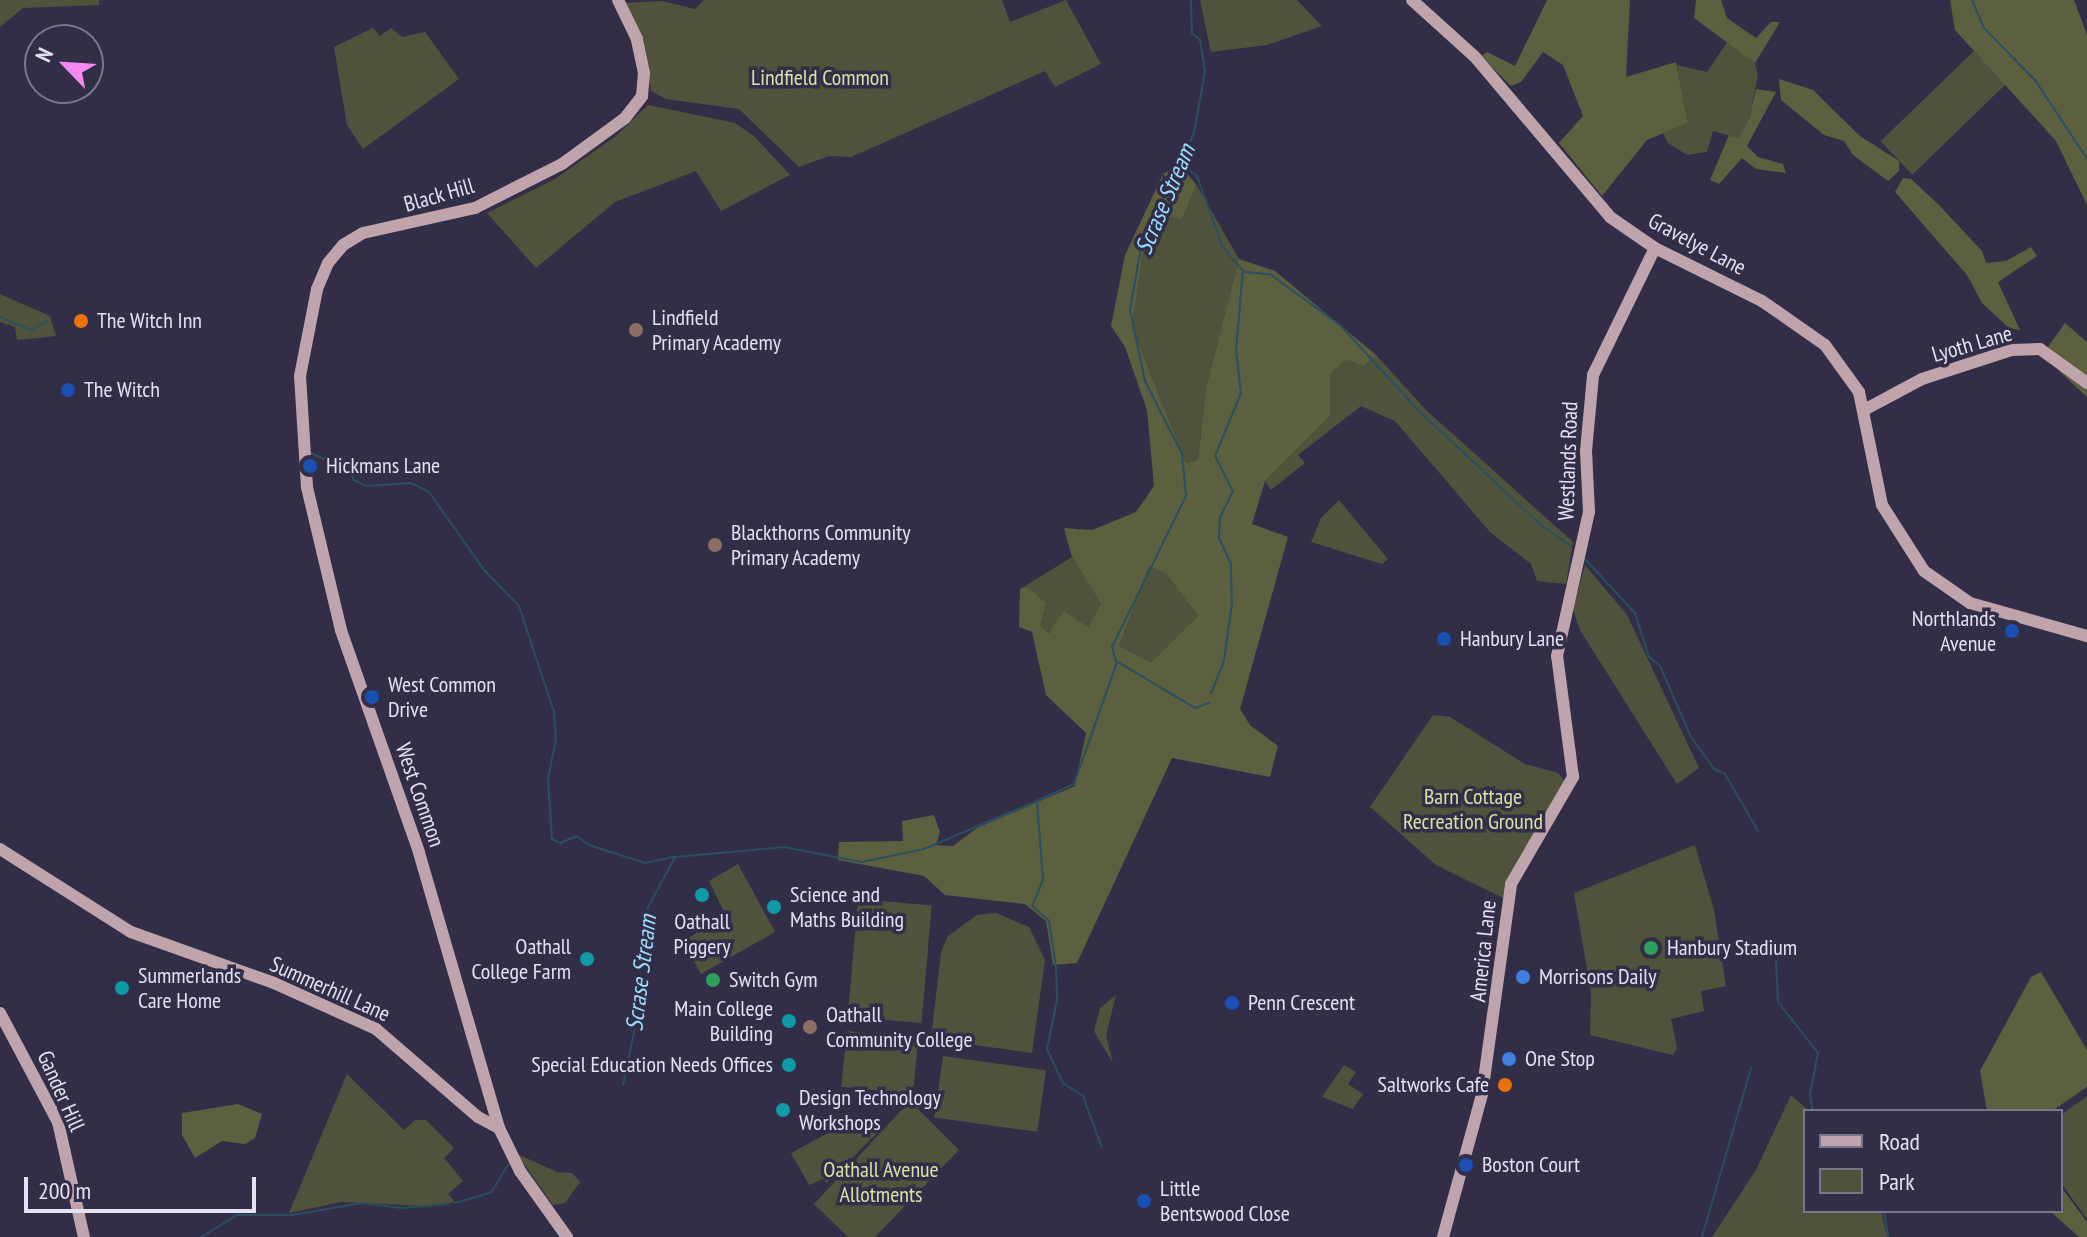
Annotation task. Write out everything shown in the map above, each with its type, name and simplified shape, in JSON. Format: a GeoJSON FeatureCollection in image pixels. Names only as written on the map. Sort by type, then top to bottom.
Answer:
{"type":"FeatureCollection","features":[{"type":"Feature","properties":{"kind":"street","name":"Black Hill"},"geometry":{"type":"LineString","coordinates":[[301,362],[323,273],[343,245],[363,233],[433,222],[496,198],[601,139],[642,96],[640,50],[618,0]]}},
{"type":"Feature","properties":{"kind":"street","name":"Gravelye Lane"},"geometry":{"type":"LineString","coordinates":[[1412,0],[1475,57],[1610,217],[1655,248],[1762,301],[1825,345],[1852,377],[1864,410],[1882,505],[1924,571],[1970,603],[2087,636]]}},
{"type":"Feature","properties":{"kind":"street","name":"Westlands Road"},"geometry":{"type":"LineString","coordinates":[[1583,545],[1589,512],[1586,451],[1593,375],[1655,248]]}},
{"type":"Feature","properties":{"kind":"street","name":"Lyoth Lane"},"geometry":{"type":"LineString","coordinates":[[1864,410],[1922,379],[2011,350],[2040,349],[2087,383]]}},
{"type":"Feature","properties":{"kind":"street","name":"West Common"},"geometry":{"type":"LineString","coordinates":[[301,362],[307,487],[341,630],[433,895],[499,1128],[556,1231],[567,1237]]}},
{"type":"Feature","properties":{"kind":"street","name":"America Lane"},"geometry":{"type":"LineString","coordinates":[[1443,1234],[1482,1094],[1511,884],[1573,777],[1557,656],[1583,545]]}},
{"type":"Feature","properties":{"kind":"street","name":"Summerhill Lane"},"geometry":{"type":"LineString","coordinates":[[0,849],[140,936],[274,983],[376,1029],[478,1117],[499,1128]]}},
{"type":"Feature","properties":{"kind":"street","name":"Gander Hill"},"geometry":{"type":"LineString","coordinates":[[0,1013],[58,1122],[84,1237]]}},
{"type":"Feature","properties":{"kind":"green space"},"geometry":{"type":"Polygon","coordinates":[[[0,0],[99,0],[99,5],[23,8],[0,27],[0,0]]]}},
{"type":"Feature","properties":{"kind":"green space","name":"Lindfield Common"},"geometry":{"type":"Polygon","coordinates":[[[704,0],[1002,0],[1010,22],[1066,0],[1101,64],[1055,87],[1045,71],[851,157],[829,156],[799,167],[739,109],[666,99],[651,91],[646,57],[625,3],[662,1],[695,9],[704,0]]]}},
{"type":"Feature","properties":{"kind":"green space"},"geometry":{"type":"Polygon","coordinates":[[[1200,0],[1297,0],[1322,26],[1267,45],[1211,52],[1200,0]]]}},
{"type":"Feature","properties":{"kind":"green space"},"geometry":{"type":"Polygon","coordinates":[[[1547,0],[1630,0],[1626,77],[1676,62],[1688,123],[1647,140],[1602,196],[1559,143],[1583,116],[1563,65],[1543,52],[1521,82],[1511,86],[1481,56],[1487,52],[1515,66],[1547,0]]]}},
{"type":"Feature","properties":{"kind":"green space"},"geometry":{"type":"Polygon","coordinates":[[[1696,0],[1721,0],[1727,18],[1756,38],[1771,22],[1780,22],[1755,63],[1694,18],[1696,0]]]}},
{"type":"Feature","properties":{"kind":"green space"},"geometry":{"type":"Polygon","coordinates":[[[1950,0],[2074,0],[2087,35],[2087,205],[2056,141],[1955,30],[1950,0]]]}},
{"type":"Feature","properties":{"kind":"green space"},"geometry":{"type":"Polygon","coordinates":[[[373,28],[380,36],[391,28],[402,37],[425,32],[459,79],[363,149],[347,125],[334,47],[373,28]]]}},
{"type":"Feature","properties":{"kind":"green space"},"geometry":{"type":"Polygon","coordinates":[[[1728,41],[1755,63],[1758,75],[1749,119],[1738,138],[1713,131],[1707,152],[1687,155],[1668,143],[1663,133],[1688,123],[1677,65],[1707,72],[1728,41]]]}},
{"type":"Feature","properties":{"kind":"green space"},"geometry":{"type":"Polygon","coordinates":[[[1974,51],[2006,84],[1912,174],[1880,141],[1974,51]]]}},
{"type":"Feature","properties":{"kind":"green space"},"geometry":{"type":"Polygon","coordinates":[[[1779,79],[1813,90],[1860,136],[1899,161],[1899,171],[1888,181],[1853,155],[1844,141],[1824,135],[1781,100],[1779,79]]]}},
{"type":"Feature","properties":{"kind":"green space"},"geometry":{"type":"Polygon","coordinates":[[[1756,89],[1776,92],[1747,146],[1758,157],[1783,164],[1786,173],[1756,169],[1742,158],[1719,184],[1710,180],[1729,135],[1738,138],[1749,119],[1756,89]]]}},
{"type":"Feature","properties":{"kind":"green space"},"geometry":{"type":"Polygon","coordinates":[[[648,105],[735,123],[755,137],[790,175],[721,211],[696,171],[615,202],[536,268],[487,213],[555,179],[616,136],[648,105]]]}},
{"type":"Feature","properties":{"kind":"green space"},"geometry":{"type":"Polygon","coordinates":[[[1180,166],[1196,184],[1182,220],[1157,213],[1143,252],[1132,327],[1186,463],[1198,460],[1206,388],[1239,259],[1275,271],[1376,355],[1364,366],[1346,360],[1330,374],[1330,416],[1265,481],[1252,524],[1288,537],[1240,709],[1250,725],[1278,746],[1270,777],[1172,758],[1077,963],[1053,965],[1046,921],[1025,904],[945,895],[924,876],[838,860],[839,842],[903,841],[902,821],[934,815],[940,832],[936,845],[953,846],[977,828],[1075,786],[1086,733],[1046,695],[1032,632],[1019,627],[1020,589],[1027,587],[1046,603],[1040,626],[1049,633],[1064,611],[1088,627],[1101,604],[1072,557],[1064,528],[1092,530],[1136,512],[1154,486],[1147,410],[1125,347],[1111,326],[1125,255],[1163,174],[1180,166]],[[1149,566],[1119,646],[1151,663],[1198,616],[1166,574],[1149,566]]]}},
{"type":"Feature","properties":{"kind":"green space"},"geometry":{"type":"Polygon","coordinates":[[[1903,178],[1911,179],[1939,205],[1982,251],[1986,263],[2006,261],[2031,247],[2037,256],[1998,282],[2020,330],[2009,328],[1982,303],[1967,275],[1895,192],[1903,178]]]}},
{"type":"Feature","properties":{"kind":"green space"},"geometry":{"type":"Polygon","coordinates":[[[1196,184],[1239,259],[1206,388],[1198,460],[1186,463],[1132,327],[1143,252],[1157,213],[1182,220],[1196,184]]]}},
{"type":"Feature","properties":{"kind":"green space"},"geometry":{"type":"Polygon","coordinates":[[[0,294],[50,316],[56,336],[17,340],[15,327],[0,322],[0,294]]]}},
{"type":"Feature","properties":{"kind":"green space"},"geometry":{"type":"Polygon","coordinates":[[[2065,323],[2087,342],[2087,397],[2058,370],[2048,347],[2065,323]]]}},
{"type":"Feature","properties":{"kind":"green space"},"geometry":{"type":"Polygon","coordinates":[[[1376,355],[1427,411],[1573,542],[1566,584],[1537,581],[1531,564],[1490,532],[1395,421],[1361,406],[1298,455],[1305,463],[1271,490],[1265,481],[1330,416],[1330,374],[1346,360],[1364,366],[1376,355]]]}},
{"type":"Feature","properties":{"kind":"green space"},"geometry":{"type":"Polygon","coordinates":[[[1339,500],[1388,559],[1382,564],[1311,542],[1321,518],[1339,500]]]}},
{"type":"Feature","properties":{"kind":"green space"},"geometry":{"type":"Polygon","coordinates":[[[1072,557],[1101,604],[1088,627],[1050,633],[1039,626],[1020,589],[1072,557]]]}},
{"type":"Feature","properties":{"kind":"green space"},"geometry":{"type":"Polygon","coordinates":[[[1585,565],[1627,615],[1699,768],[1677,784],[1580,630],[1573,609],[1585,565]]]}},
{"type":"Feature","properties":{"kind":"green space"},"geometry":{"type":"Polygon","coordinates":[[[1149,566],[1166,574],[1198,616],[1151,664],[1119,646],[1149,566]]]}},
{"type":"Feature","properties":{"kind":"green space","name":"Barn Cottage Recreation Ground"},"geometry":{"type":"Polygon","coordinates":[[[1433,715],[1450,717],[1525,764],[1558,773],[1565,781],[1503,898],[1436,865],[1370,807],[1433,715]]]}},
{"type":"Feature","properties":{"kind":"green space","name":"Hanbury Stadium"},"geometry":{"type":"Polygon","coordinates":[[[1695,845],[1714,910],[1726,986],[1701,991],[1704,1011],[1671,1019],[1677,1048],[1673,1055],[1590,1035],[1591,992],[1574,893],[1695,845]]]}},
{"type":"Feature","properties":{"kind":"green space"},"geometry":{"type":"Polygon","coordinates":[[[738,864],[775,932],[701,974],[683,941],[726,916],[709,881],[738,864]]]}},
{"type":"Feature","properties":{"kind":"green space"},"geometry":{"type":"Polygon","coordinates":[[[858,899],[932,905],[921,1023],[848,1017],[858,899]]]}},
{"type":"Feature","properties":{"kind":"green space"},"geometry":{"type":"Polygon","coordinates":[[[996,913],[1029,927],[1045,960],[1032,1053],[931,1039],[941,952],[948,936],[977,915],[996,913]]]}},
{"type":"Feature","properties":{"kind":"green space"},"geometry":{"type":"Polygon","coordinates":[[[2041,972],[2087,1050],[2087,1087],[2055,1109],[1987,1109],[1980,1071],[2031,977],[2041,972]]]}},
{"type":"Feature","properties":{"kind":"green space"},"geometry":{"type":"Polygon","coordinates":[[[1116,995],[1106,1035],[1113,1063],[1094,1031],[1100,1008],[1116,995]]]}},
{"type":"Feature","properties":{"kind":"green space"},"geometry":{"type":"Polygon","coordinates":[[[847,1031],[919,1039],[913,1094],[841,1087],[847,1031]]]}},
{"type":"Feature","properties":{"kind":"green space"},"geometry":{"type":"Polygon","coordinates":[[[943,1056],[1046,1070],[1037,1132],[934,1117],[943,1056]]]}},
{"type":"Feature","properties":{"kind":"green space"},"geometry":{"type":"Polygon","coordinates":[[[1344,1065],[1356,1072],[1348,1084],[1363,1094],[1353,1109],[1322,1097],[1344,1065]]]}},
{"type":"Feature","properties":{"kind":"green space"},"geometry":{"type":"Polygon","coordinates":[[[347,1074],[404,1130],[415,1120],[426,1120],[454,1148],[444,1158],[463,1181],[448,1194],[455,1202],[426,1206],[341,1202],[289,1213],[347,1074]]]}},
{"type":"Feature","properties":{"kind":"green space"},"geometry":{"type":"Polygon","coordinates":[[[1791,1095],[1807,1109],[1803,1109],[1803,1213],[1881,1213],[1887,1237],[1712,1237],[1756,1170],[1791,1095]]]}},
{"type":"Feature","properties":{"kind":"green space"},"geometry":{"type":"Polygon","coordinates":[[[2087,1096],[2087,1219],[2063,1186],[2063,1114],[2087,1096]]]}},
{"type":"Feature","properties":{"kind":"green space","name":"Oathall Avenue Allotments"},"geometry":{"type":"Polygon","coordinates":[[[910,1101],[959,1150],[875,1237],[848,1237],[814,1204],[910,1101]]]}},
{"type":"Feature","properties":{"kind":"green space"},"geometry":{"type":"Polygon","coordinates":[[[238,1104],[262,1114],[255,1138],[245,1144],[222,1141],[195,1158],[182,1135],[182,1113],[238,1104]]]}},
{"type":"Feature","properties":{"kind":"green space"},"geometry":{"type":"Polygon","coordinates":[[[845,1124],[877,1133],[827,1183],[823,1179],[809,1185],[791,1153],[845,1124]]]}},
{"type":"Feature","properties":{"kind":"green space"},"geometry":{"type":"Polygon","coordinates":[[[517,1154],[557,1172],[572,1173],[580,1182],[565,1203],[553,1205],[517,1154]]]}},
{"type":"Feature","properties":{"kind":"green space"},"geometry":{"type":"Polygon","coordinates":[[[2063,1190],[2087,1222],[2087,1237],[2079,1237],[2052,1213],[2063,1213],[2063,1190]]]}},
{"type":"Feature","properties":{"kind":"waterway","name":"Scrase Stream"},"geometry":{"type":"LineString","coordinates":[[1116,661],[1112,647],[1186,496],[1182,454],[1145,381],[1130,310],[1141,247],[1194,133],[1205,71],[1200,40],[1192,33],[1191,0]]}},
{"type":"Feature","properties":{"kind":"waterway"},"geometry":{"type":"LineString","coordinates":[[1972,0],[1984,28],[2035,80],[2087,159]]}},
{"type":"Feature","properties":{"kind":"waterway"},"geometry":{"type":"LineString","coordinates":[[1178,161],[1197,176],[1222,246],[1243,271],[1236,350],[1241,393],[1215,456],[1233,491],[1220,518],[1219,538],[1231,564],[1232,603],[1224,661],[1211,694]]}},
{"type":"Feature","properties":{"kind":"waterway"},"geometry":{"type":"LineString","coordinates":[[1245,272],[1270,274],[1341,326],[1418,410],[1541,525],[1571,546]]}},
{"type":"Feature","properties":{"kind":"waterway"},"geometry":{"type":"LineString","coordinates":[[0,317],[31,330],[47,321]]}},
{"type":"Feature","properties":{"kind":"waterway"},"geometry":{"type":"LineString","coordinates":[[311,453],[350,471],[354,480],[366,486],[411,483],[429,492],[484,570],[519,606],[554,712],[556,739],[548,779],[552,839],[560,843],[577,836],[589,845],[645,863],[674,857]]}},
{"type":"Feature","properties":{"kind":"waterway"},"geometry":{"type":"LineString","coordinates":[[1585,559],[1635,613],[1649,657],[1660,666],[1691,737],[1714,769],[1725,774],[1758,831]]}},
{"type":"Feature","properties":{"kind":"waterway","name":"Scrase Stream"},"geometry":{"type":"LineString","coordinates":[[623,1085],[646,975],[648,907],[675,857],[784,847],[862,862],[924,849],[1037,801],[1074,784],[1117,662]]}},
{"type":"Feature","properties":{"kind":"waterway"},"geometry":{"type":"LineString","coordinates":[[1118,662],[1195,708],[1209,703]]}},
{"type":"Feature","properties":{"kind":"waterway"},"geometry":{"type":"LineString","coordinates":[[1037,802],[1043,880],[1032,906],[1049,921],[1056,968],[1057,1000],[1047,1049],[1063,1083],[1083,1096],[1102,1148]]}},
{"type":"Feature","properties":{"kind":"waterway"},"geometry":{"type":"LineString","coordinates":[[1776,961],[1778,1002],[1818,1053],[1810,1094],[1814,1109]]}},
{"type":"Feature","properties":{"kind":"waterway"},"geometry":{"type":"LineString","coordinates":[[1702,1237],[1751,1068]]}},
{"type":"Feature","properties":{"kind":"waterway","name":"Scrase Stream"},"geometry":{"type":"LineString","coordinates":[[455,1203],[491,1193],[508,1165]]}},
{"type":"Feature","properties":{"kind":"waterway","name":"Scrase Stream"},"geometry":{"type":"LineString","coordinates":[[201,1237],[237,1215],[293,1215],[362,1203],[402,1208],[448,1204]]}},
{"type":"Feature","properties":{"kind":"waterway"},"geometry":{"type":"LineString","coordinates":[[1884,1213],[1888,1237]]}},
{"type":"Feature","properties":{"kind":"place","name":"The Witch Inn"},"geometry":{"type":"Point","coordinates":[81,321]}},
{"type":"Feature","properties":{"kind":"place","name":"Lindfield Primary Academy"},"geometry":{"type":"Point","coordinates":[636,330]}},
{"type":"Feature","properties":{"kind":"place","name":"The Witch"},"geometry":{"type":"Point","coordinates":[68,390]}},
{"type":"Feature","properties":{"kind":"place","name":"Hickmans Lane"},"geometry":{"type":"Point","coordinates":[310,466]}},
{"type":"Feature","properties":{"kind":"place","name":"Blackthorns Community Primary Academy"},"geometry":{"type":"Point","coordinates":[715,545]}},
{"type":"Feature","properties":{"kind":"place","name":"Northlands Avenue"},"geometry":{"type":"Point","coordinates":[2012,631]}},
{"type":"Feature","properties":{"kind":"place","name":"Hanbury Lane"},"geometry":{"type":"Point","coordinates":[1444,639]}},
{"type":"Feature","properties":{"kind":"place","name":"West Common Drive"},"geometry":{"type":"Point","coordinates":[372,697]}},
{"type":"Feature","properties":{"kind":"place","name":"Oathall Piggery"},"geometry":{"type":"Point","coordinates":[702,895]}},
{"type":"Feature","properties":{"kind":"place","name":"Science and Maths Building"},"geometry":{"type":"Point","coordinates":[774,907]}},
{"type":"Feature","properties":{"kind":"place","name":"Hanbury Stadium"},"geometry":{"type":"Point","coordinates":[1651,948]}},
{"type":"Feature","properties":{"kind":"place","name":"Oathall College Farm"},"geometry":{"type":"Point","coordinates":[587,959]}},
{"type":"Feature","properties":{"kind":"place","name":"Morrisons Daily"},"geometry":{"type":"Point","coordinates":[1523,977]}},
{"type":"Feature","properties":{"kind":"place","name":"Switch Gym"},"geometry":{"type":"Point","coordinates":[713,980]}},
{"type":"Feature","properties":{"kind":"place","name":"Summerlands Care Home"},"geometry":{"type":"Point","coordinates":[122,988]}},
{"type":"Feature","properties":{"kind":"place","name":"Penn Crescent"},"geometry":{"type":"Point","coordinates":[1232,1003]}},
{"type":"Feature","properties":{"kind":"place","name":"Main College Building"},"geometry":{"type":"Point","coordinates":[789,1021]}},
{"type":"Feature","properties":{"kind":"place","name":"Oathall Community College"},"geometry":{"type":"Point","coordinates":[810,1027]}},
{"type":"Feature","properties":{"kind":"place","name":"One Stop"},"geometry":{"type":"Point","coordinates":[1509,1059]}},
{"type":"Feature","properties":{"kind":"place","name":"Special Education Needs Offices"},"geometry":{"type":"Point","coordinates":[789,1065]}},
{"type":"Feature","properties":{"kind":"place","name":"Saltworks Cafe"},"geometry":{"type":"Point","coordinates":[1505,1085]}},
{"type":"Feature","properties":{"kind":"place","name":"Design Technology Workshops"},"geometry":{"type":"Point","coordinates":[783,1110]}},
{"type":"Feature","properties":{"kind":"place","name":"Boston Court"},"geometry":{"type":"Point","coordinates":[1466,1165]}},
{"type":"Feature","properties":{"kind":"place","name":"Little Bentswood Close"},"geometry":{"type":"Point","coordinates":[1144,1201]}}]}
